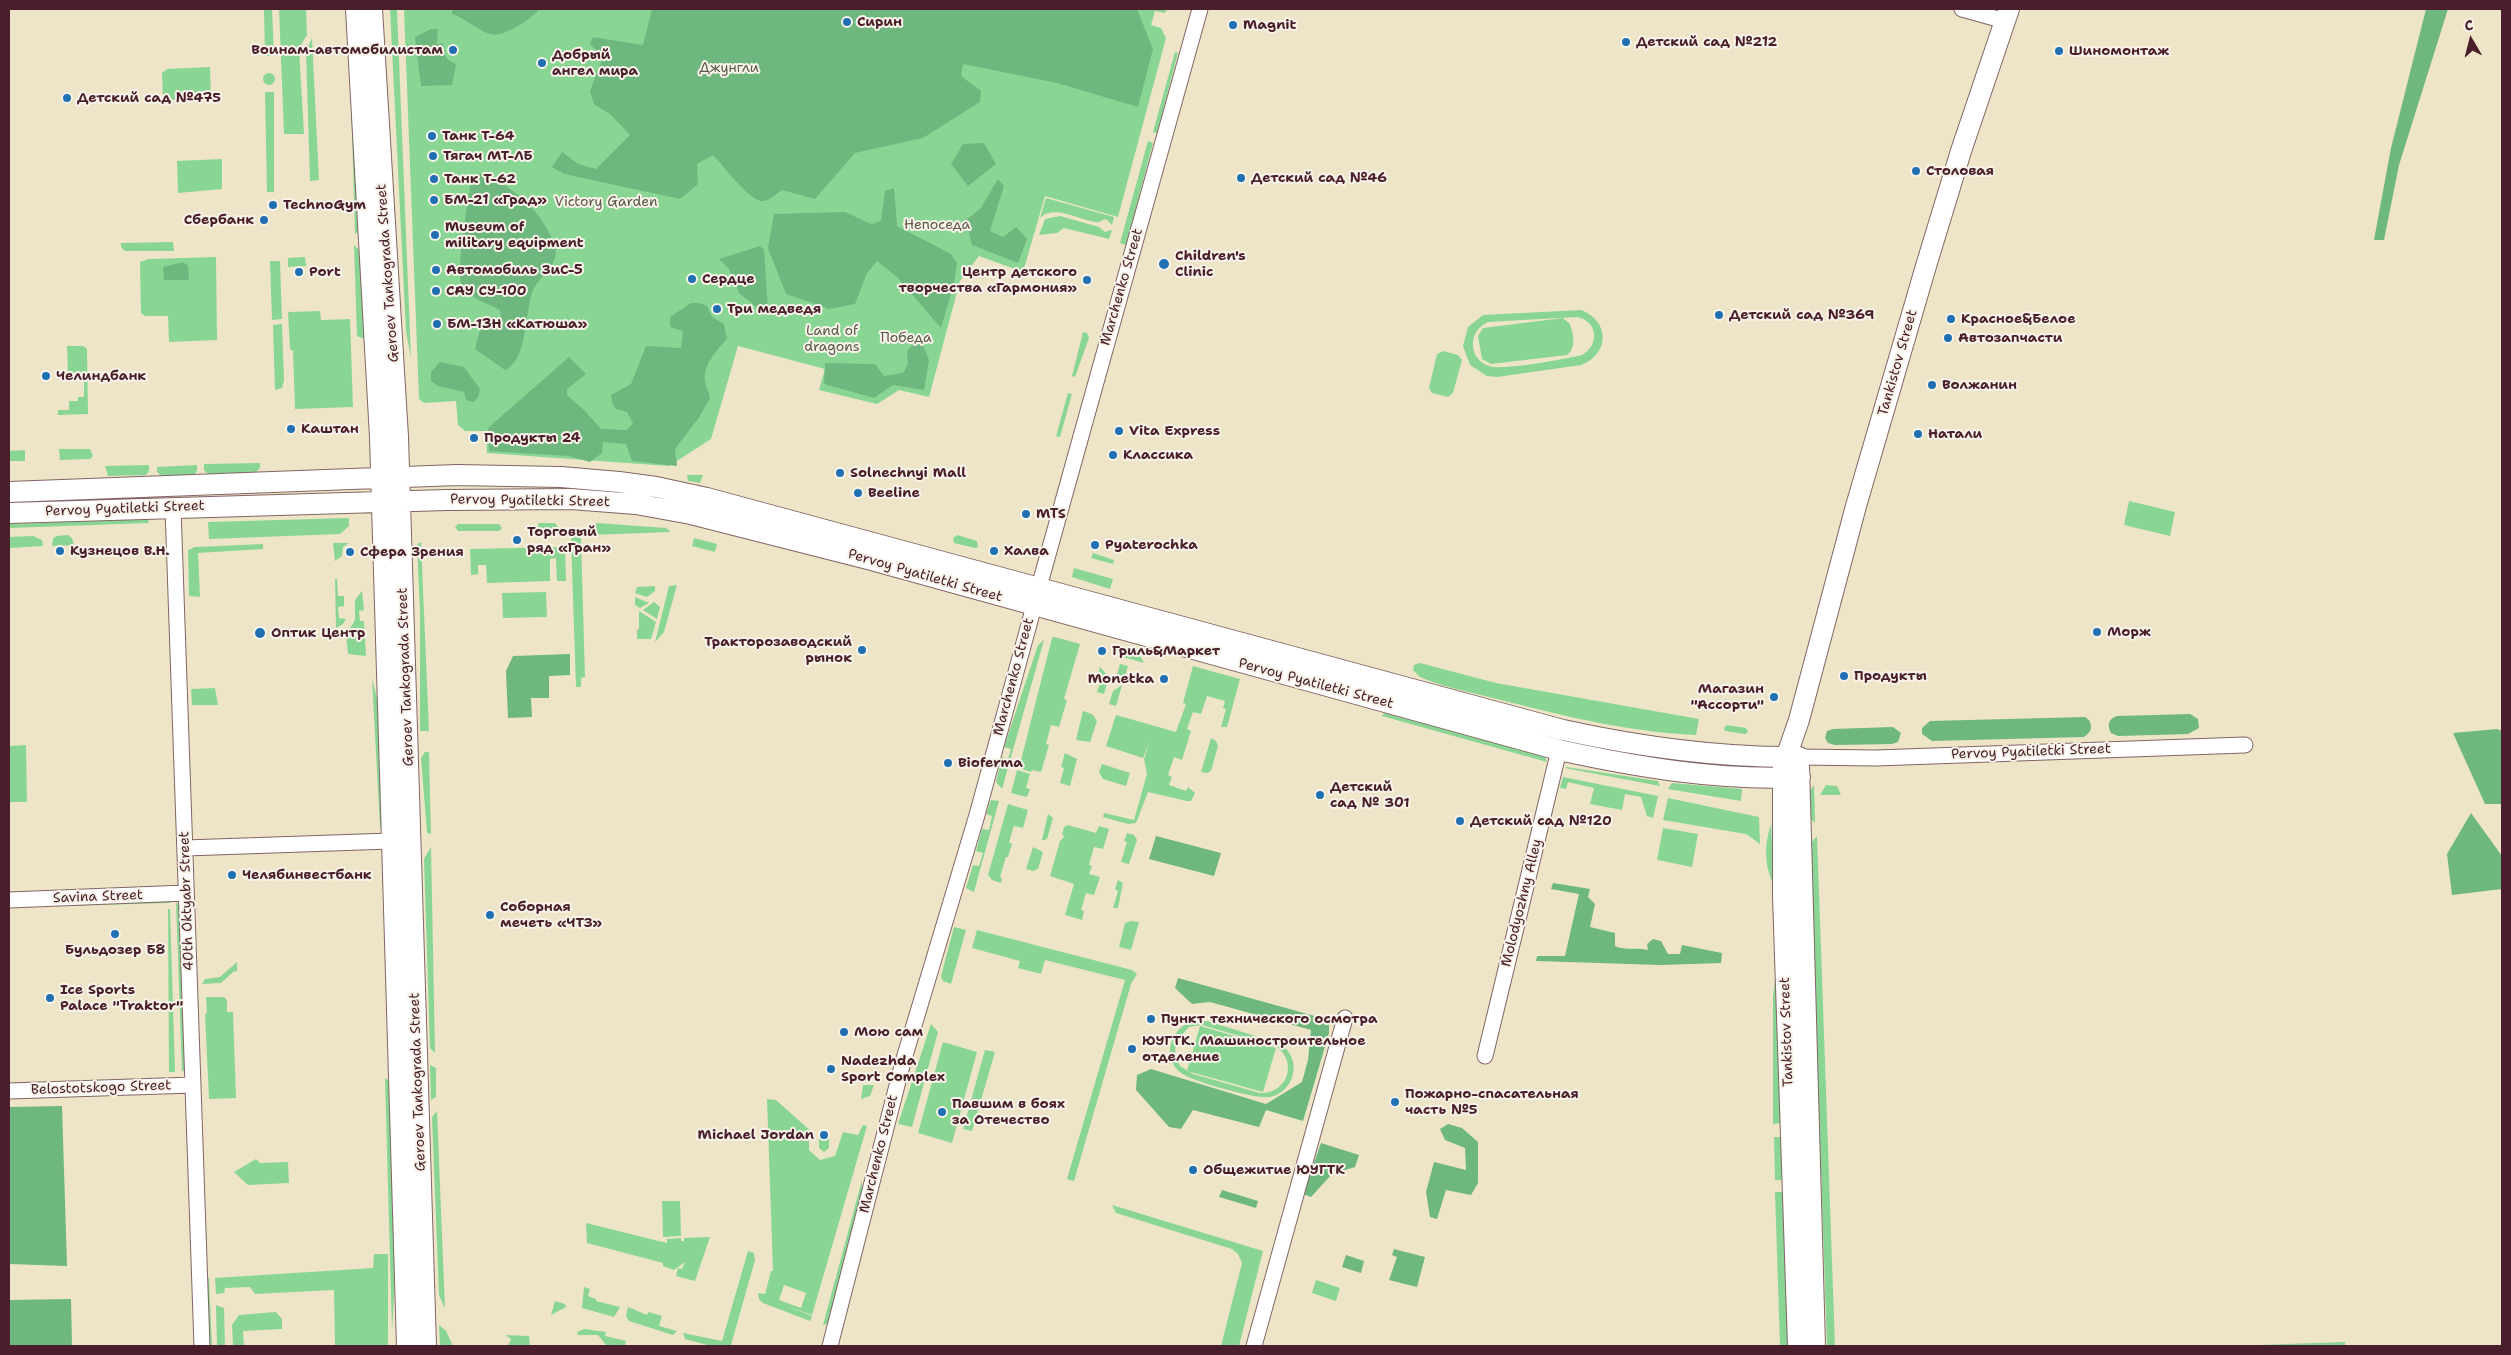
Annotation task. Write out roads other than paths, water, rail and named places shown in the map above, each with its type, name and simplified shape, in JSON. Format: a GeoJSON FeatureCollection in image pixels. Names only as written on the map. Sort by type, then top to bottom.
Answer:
{"type":"FeatureCollection","features":[{"type":"Feature","properties":{"kind":"main road","name":"Geroev Tankograda Street"},"geometry":{"type":"LineString","coordinates":[[356,9],[373,300],[390,477],[401,501],[401,841],[407,1346]]}},
{"type":"Feature","properties":{"kind":"main road","name":"Geroev Tankograda Street"},"geometry":{"type":"LineString","coordinates":[[372,9],[390,477],[380,502],[401,841],[426,1346]]}},
{"type":"Feature","properties":{"kind":"main road","name":"Tankistov Street"},"geometry":{"type":"LineString","coordinates":[[1798,1346],[1784,906],[1791,777],[1800,757],[1799,720],[1856,506],[1926,266],[1960,151],[2007,15]]}},
{"type":"Feature","properties":{"kind":"main road","name":"Pervoy Pyatiletki Street"},"geometry":{"type":"LineString","coordinates":[[9,492],[456,475],[561,477],[656,487],[708,498],[1563,730],[1625,743],[1680,751],[1800,757]]}},
{"type":"Feature","properties":{"kind":"main road","name":"40th Oktyabr Street"},"geometry":{"type":"LineString","coordinates":[[172,486],[173,508]]}},
{"type":"Feature","properties":{"kind":"main road","name":"Pervoy Pyatiletki Street"},"geometry":{"type":"LineString","coordinates":[[9,513],[401,501],[546,499],[636,504],[691,514],[868,559],[1559,750],[1666,770],[1791,777]]}},
{"type":"Feature","properties":{"kind":"main road","name":"Marchenko Street"},"geometry":{"type":"LineString","coordinates":[[1034,606],[1039,587]]}},
{"type":"Feature","properties":{"kind":"main road","name":"Tankistov Street"},"geometry":{"type":"LineString","coordinates":[[1791,777],[1815,1346]]}},
{"type":"Feature","properties":{"kind":"street","name":"Marchenko Street"},"geometry":{"type":"LineString","coordinates":[[1039,587],[1200,9]]}},
{"type":"Feature","properties":{"kind":"street"},"geometry":{"type":"LineString","coordinates":[[1962,9],[2007,15]]}},
{"type":"Feature","properties":{"kind":"street","name":"40th Oktyabr Street"},"geometry":{"type":"LineString","coordinates":[[173,508],[202,1346]]}},
{"type":"Feature","properties":{"kind":"street","name":"Marchenko Street"},"geometry":{"type":"LineString","coordinates":[[830,1346],[903,1062],[977,815],[1034,606]]}},
{"type":"Feature","properties":{"kind":"street","name":"Pervoy Pyatiletki Street"},"geometry":{"type":"LineString","coordinates":[[1800,757],[2245,745]]}},
{"type":"Feature","properties":{"kind":"street","name":"Molodyozhny Alley"},"geometry":{"type":"LineString","coordinates":[[1485,1056],[1559,750]]}},
{"type":"Feature","properties":{"kind":"street"},"geometry":{"type":"LineString","coordinates":[[1791,777],[1800,757]]}},
{"type":"Feature","properties":{"kind":"street"},"geometry":{"type":"LineString","coordinates":[[185,848],[401,841]]}},
{"type":"Feature","properties":{"kind":"street","name":"Savina Street"},"geometry":{"type":"LineString","coordinates":[[9,900],[186,894]]}},
{"type":"Feature","properties":{"kind":"street"},"geometry":{"type":"LineString","coordinates":[[1254,1346],[1345,1018]]}},
{"type":"Feature","properties":{"kind":"street","name":"Belostotskogo Street"},"geometry":{"type":"LineString","coordinates":[[9,1091],[193,1084]]}},
{"type":"Feature","properties":{"kind":"place","name":"Сирин"},"geometry":{"type":"Point","coordinates":[847,22]}},
{"type":"Feature","properties":{"kind":"place","name":"Magnit"},"geometry":{"type":"Point","coordinates":[1233,25]}},
{"type":"Feature","properties":{"kind":"place","name":"Детский сад №212"},"geometry":{"type":"Point","coordinates":[1626,42]}},
{"type":"Feature","properties":{"kind":"place","name":"Воинам-автомобилистам"},"geometry":{"type":"Point","coordinates":[453,50]}},
{"type":"Feature","properties":{"kind":"place","name":"Шиномонтаж"},"geometry":{"type":"Point","coordinates":[2059,51]}},
{"type":"Feature","properties":{"kind":"place","name":"Добрый ангел мира"},"geometry":{"type":"Point","coordinates":[542,63]}},
{"type":"Feature","properties":{"kind":"place","name":"Детский сад №475"},"geometry":{"type":"Point","coordinates":[67,98]}},
{"type":"Feature","properties":{"kind":"place","name":"Танк Т-64"},"geometry":{"type":"Point","coordinates":[432,136]}},
{"type":"Feature","properties":{"kind":"place","name":"Тягач МТ-ЛБ"},"geometry":{"type":"Point","coordinates":[433,156]}},
{"type":"Feature","properties":{"kind":"place","name":"Столовая"},"geometry":{"type":"Point","coordinates":[1916,171]}},
{"type":"Feature","properties":{"kind":"place","name":"Детский сад №46"},"geometry":{"type":"Point","coordinates":[1241,178]}},
{"type":"Feature","properties":{"kind":"place","name":"Танк Т-62"},"geometry":{"type":"Point","coordinates":[434,179]}},
{"type":"Feature","properties":{"kind":"place","name":"БМ-21 «Град»"},"geometry":{"type":"Point","coordinates":[434,200]}},
{"type":"Feature","properties":{"kind":"place","name":"TechnoGym"},"geometry":{"type":"Point","coordinates":[273,205]}},
{"type":"Feature","properties":{"kind":"place","name":"Сбербанк"},"geometry":{"type":"Point","coordinates":[264,220]}},
{"type":"Feature","properties":{"kind":"place","name":"Museum of military equipment"},"geometry":{"type":"Point","coordinates":[435,235]}},
{"type":"Feature","properties":{"kind":"place","name":"Children's Clinic"},"geometry":{"type":"Point","coordinates":[1164,264]}},
{"type":"Feature","properties":{"kind":"place","name":"Автомобиль ЗиС-5"},"geometry":{"type":"Point","coordinates":[436,270]}},
{"type":"Feature","properties":{"kind":"place","name":"Port"},"geometry":{"type":"Point","coordinates":[299,272]}},
{"type":"Feature","properties":{"kind":"place","name":"Сердце"},"geometry":{"type":"Point","coordinates":[692,279]}},
{"type":"Feature","properties":{"kind":"place","name":"Центр детского творчества «Гармония»"},"geometry":{"type":"Point","coordinates":[1087,280]}},
{"type":"Feature","properties":{"kind":"place","name":"САУ СУ-100"},"geometry":{"type":"Point","coordinates":[436,291]}},
{"type":"Feature","properties":{"kind":"place","name":"Три медведя"},"geometry":{"type":"Point","coordinates":[717,309]}},
{"type":"Feature","properties":{"kind":"place","name":"Детский сад №369"},"geometry":{"type":"Point","coordinates":[1719,315]}},
{"type":"Feature","properties":{"kind":"place","name":"Красное&Белое"},"geometry":{"type":"Point","coordinates":[1951,319]}},
{"type":"Feature","properties":{"kind":"place","name":"БМ-13Н «Катюша»"},"geometry":{"type":"Point","coordinates":[437,324]}},
{"type":"Feature","properties":{"kind":"place","name":"Автозапчасти"},"geometry":{"type":"Point","coordinates":[1948,338]}},
{"type":"Feature","properties":{"kind":"place","name":"Челиндбанк"},"geometry":{"type":"Point","coordinates":[46,376]}},
{"type":"Feature","properties":{"kind":"place","name":"Волжанин"},"geometry":{"type":"Point","coordinates":[1932,385]}},
{"type":"Feature","properties":{"kind":"place","name":"Каштан"},"geometry":{"type":"Point","coordinates":[291,429]}},
{"type":"Feature","properties":{"kind":"place","name":"Vita Express"},"geometry":{"type":"Point","coordinates":[1119,431]}},
{"type":"Feature","properties":{"kind":"place","name":"Натали"},"geometry":{"type":"Point","coordinates":[1918,434]}},
{"type":"Feature","properties":{"kind":"place","name":"Продукты 24"},"geometry":{"type":"Point","coordinates":[474,438]}},
{"type":"Feature","properties":{"kind":"place","name":"Классика"},"geometry":{"type":"Point","coordinates":[1113,455]}},
{"type":"Feature","properties":{"kind":"place","name":"Solnechnyi Mall"},"geometry":{"type":"Point","coordinates":[840,473]}},
{"type":"Feature","properties":{"kind":"place","name":"Beeline"},"geometry":{"type":"Point","coordinates":[858,493]}},
{"type":"Feature","properties":{"kind":"place","name":"MTS"},"geometry":{"type":"Point","coordinates":[1026,514]}},
{"type":"Feature","properties":{"kind":"place","name":"Торговый ряд «Гран»"},"geometry":{"type":"Point","coordinates":[517,540]}},
{"type":"Feature","properties":{"kind":"place","name":"Pyaterochka"},"geometry":{"type":"Point","coordinates":[1095,545]}},
{"type":"Feature","properties":{"kind":"place","name":"Кузнецов В.Н."},"geometry":{"type":"Point","coordinates":[60,551]}},
{"type":"Feature","properties":{"kind":"place","name":"Халва"},"geometry":{"type":"Point","coordinates":[994,551]}},
{"type":"Feature","properties":{"kind":"place","name":"Сфера Зрения"},"geometry":{"type":"Point","coordinates":[350,552]}},
{"type":"Feature","properties":{"kind":"place","name":"Морж"},"geometry":{"type":"Point","coordinates":[2097,632]}},
{"type":"Feature","properties":{"kind":"place","name":"Оптик Центр"},"geometry":{"type":"Point","coordinates":[260,633]}},
{"type":"Feature","properties":{"kind":"place","name":"Тракторозаводский рынок"},"geometry":{"type":"Point","coordinates":[862,650]}},
{"type":"Feature","properties":{"kind":"place","name":"Гриль&Маркет"},"geometry":{"type":"Point","coordinates":[1102,651]}},
{"type":"Feature","properties":{"kind":"place","name":"Продукты"},"geometry":{"type":"Point","coordinates":[1844,676]}},
{"type":"Feature","properties":{"kind":"place","name":"Monetka"},"geometry":{"type":"Point","coordinates":[1164,679]}},
{"type":"Feature","properties":{"kind":"place","name":"Магазин \"Ассорти\""},"geometry":{"type":"Point","coordinates":[1774,697]}},
{"type":"Feature","properties":{"kind":"place","name":"Bioferma"},"geometry":{"type":"Point","coordinates":[948,763]}},
{"type":"Feature","properties":{"kind":"place","name":"Детский сад № 301"},"geometry":{"type":"Point","coordinates":[1320,795]}},
{"type":"Feature","properties":{"kind":"place","name":"Детский сад №120"},"geometry":{"type":"Point","coordinates":[1460,821]}},
{"type":"Feature","properties":{"kind":"place","name":"Челябинвестбанк"},"geometry":{"type":"Point","coordinates":[232,875]}},
{"type":"Feature","properties":{"kind":"place","name":"Соборная мечеть «ЧТЗ»"},"geometry":{"type":"Point","coordinates":[490,915]}},
{"type":"Feature","properties":{"kind":"place","name":"Бульдозер Б8"},"geometry":{"type":"Point","coordinates":[115,934]}},
{"type":"Feature","properties":{"kind":"place","name":"Ice Sports Palace \"Traktor\""},"geometry":{"type":"Point","coordinates":[50,998]}},
{"type":"Feature","properties":{"kind":"place","name":"Пункт технического осмотра"},"geometry":{"type":"Point","coordinates":[1151,1019]}},
{"type":"Feature","properties":{"kind":"place","name":"Мою сам"},"geometry":{"type":"Point","coordinates":[844,1032]}},
{"type":"Feature","properties":{"kind":"place","name":"ЮУГТК. Машиностроительное отделение"},"geometry":{"type":"Point","coordinates":[1132,1049]}},
{"type":"Feature","properties":{"kind":"place","name":"Nadezhda Sport Complex"},"geometry":{"type":"Point","coordinates":[831,1069]}},
{"type":"Feature","properties":{"kind":"place","name":"Пожарно-спасательная часть №5"},"geometry":{"type":"Point","coordinates":[1395,1102]}},
{"type":"Feature","properties":{"kind":"place","name":"Павшим в боях за Отечество"},"geometry":{"type":"Point","coordinates":[942,1112]}},
{"type":"Feature","properties":{"kind":"place","name":"Michael Jordan"},"geometry":{"type":"Point","coordinates":[824,1135]}},
{"type":"Feature","properties":{"kind":"place","name":"Общежитие ЮУГТК"},"geometry":{"type":"Point","coordinates":[1193,1170]}},
{"type":"Feature","properties":{"kind":"park label","name":"Джунгли"},"geometry":{"type":"Point","coordinates":[729,68]}},
{"type":"Feature","properties":{"kind":"park label","name":"Victory Garden"},"geometry":{"type":"Point","coordinates":[606,202]}},
{"type":"Feature","properties":{"kind":"park label","name":"Непоседа"},"geometry":{"type":"Point","coordinates":[937,225]}},
{"type":"Feature","properties":{"kind":"park label","name":"Победа"},"geometry":{"type":"Point","coordinates":[906,338]}},
{"type":"Feature","properties":{"kind":"park label","name":"Land of dragons"},"geometry":{"type":"Point","coordinates":[832,340]}}]}
